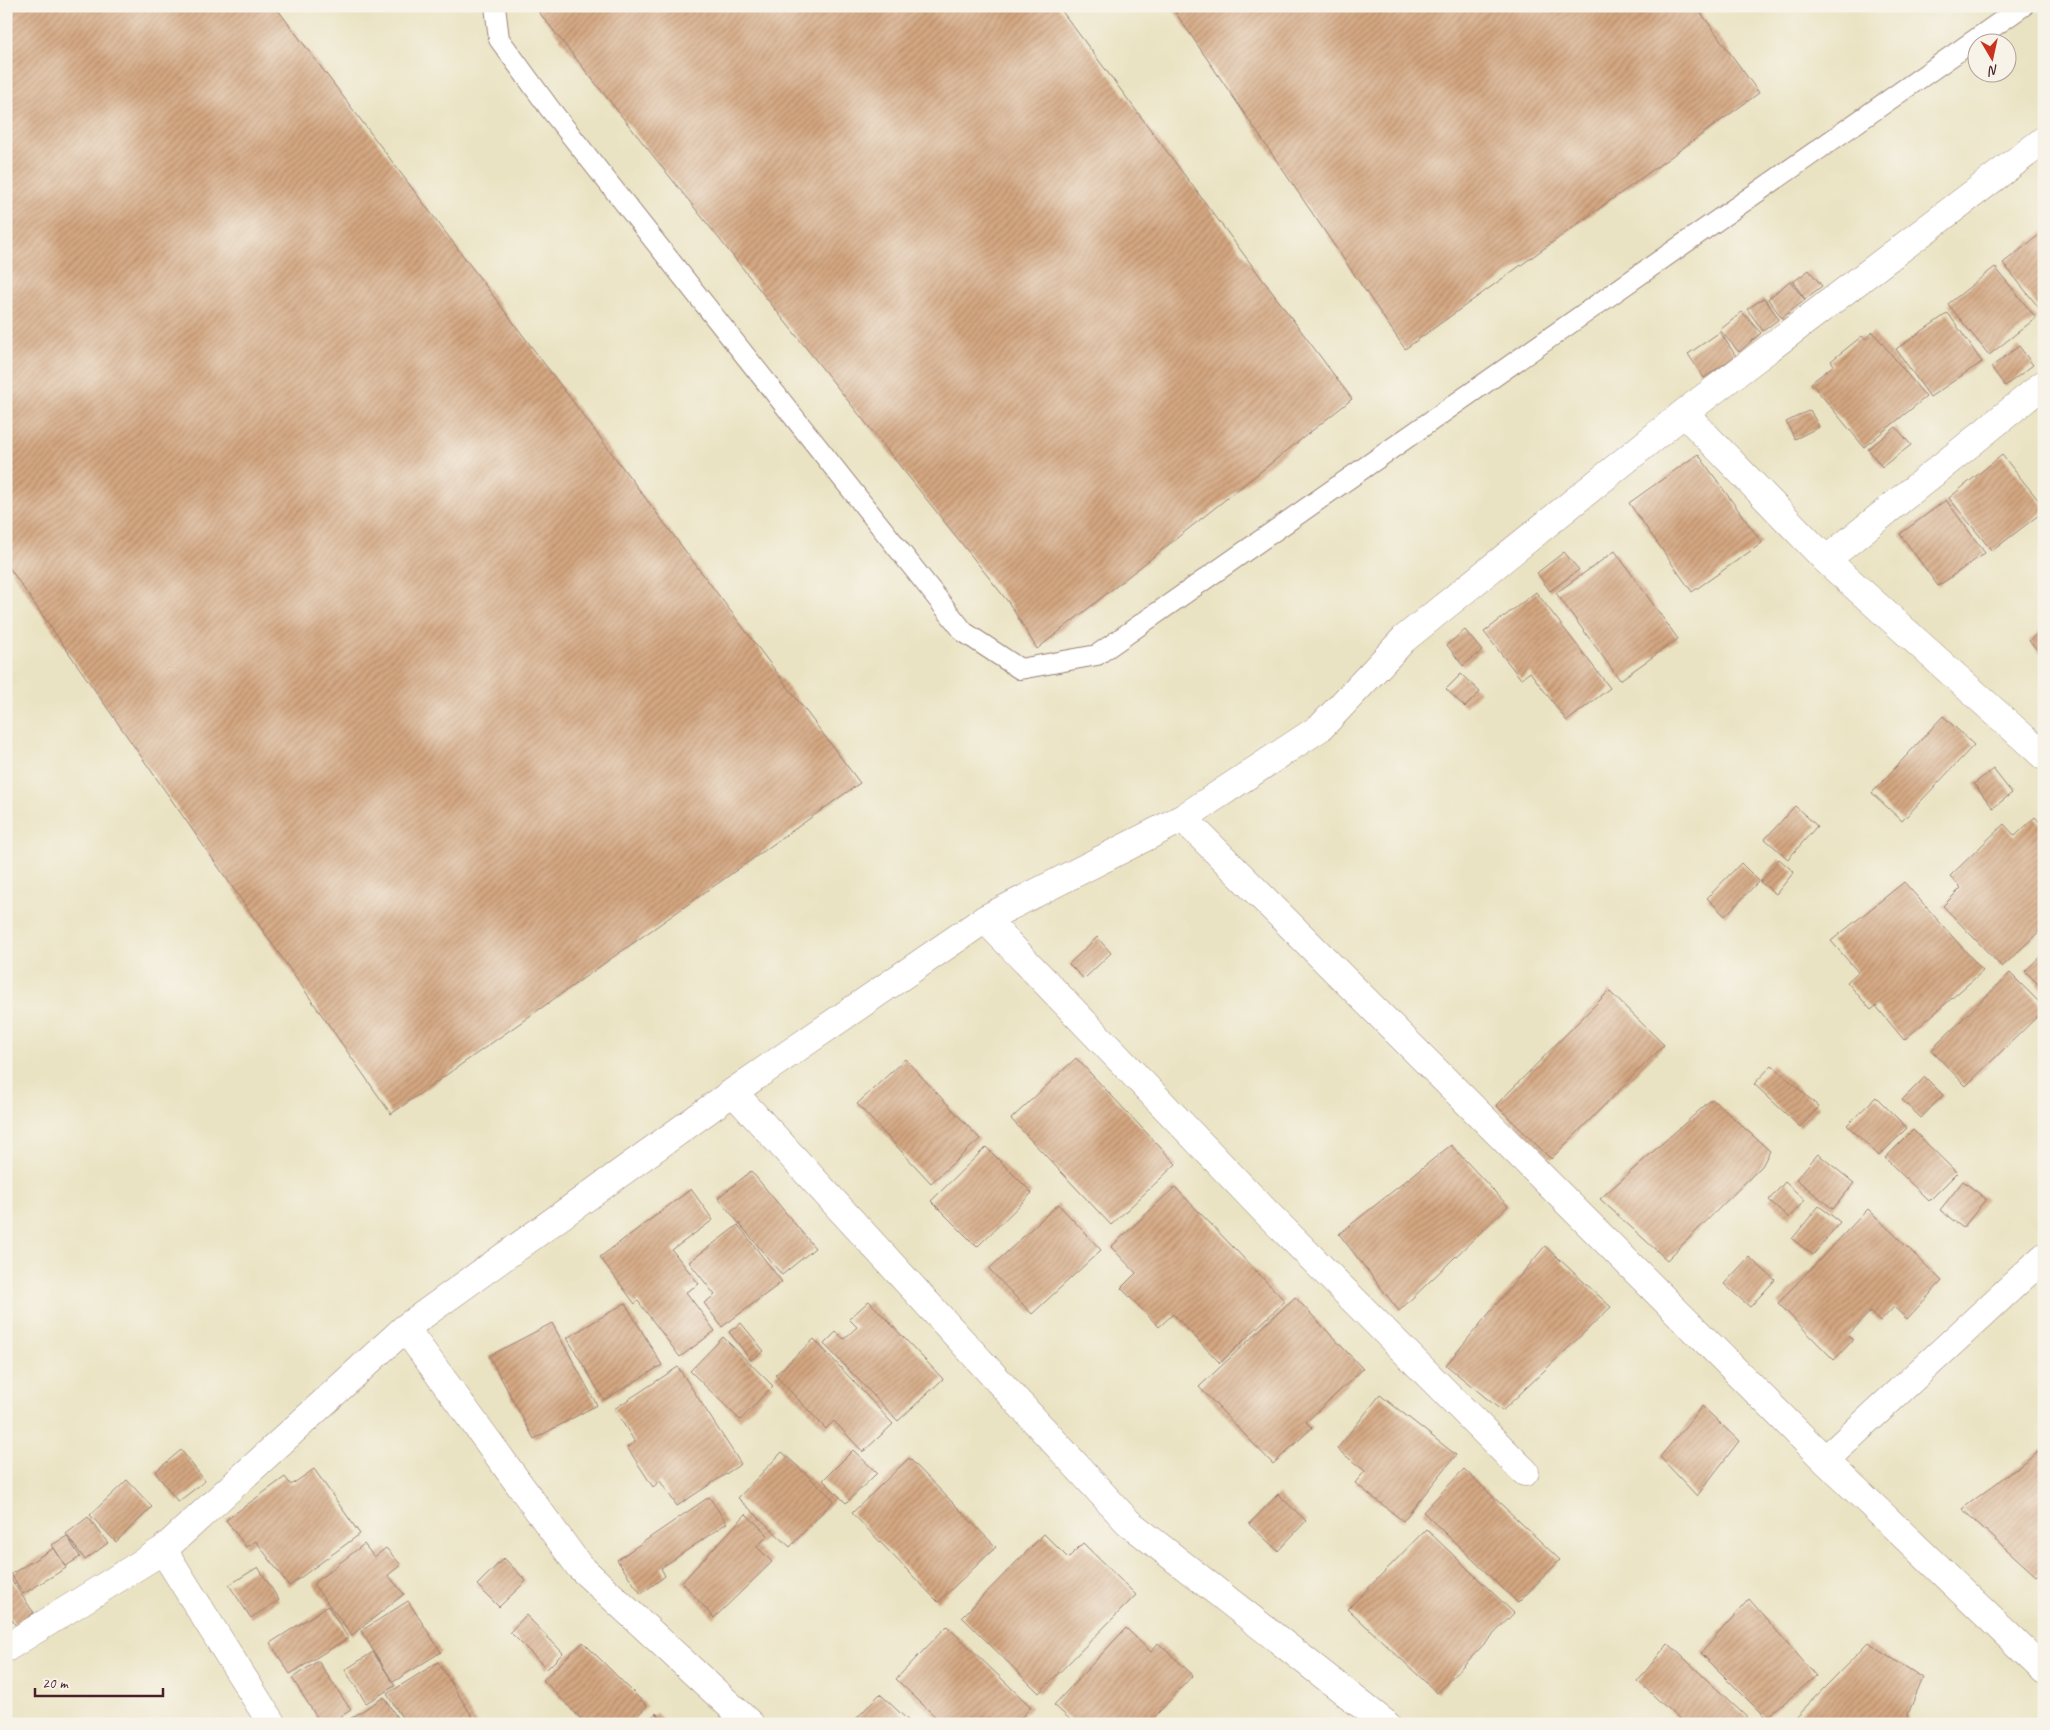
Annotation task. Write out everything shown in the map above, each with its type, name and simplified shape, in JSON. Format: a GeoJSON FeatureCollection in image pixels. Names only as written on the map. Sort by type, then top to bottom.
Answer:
{"type":"FeatureCollection","features":[{"type":"Feature","properties":{"kind":"street"},"geometry":{"type":"LineString","coordinates":[[6,1648],[163,1550],[405,1328],[733,1092],[985,919],[1184,818],[1321,727],[1404,640],[1684,413],[2044,140]]}},
{"type":"Feature","properties":{"kind":"street"},"geometry":{"type":"LineString","coordinates":[[1826,560],[2044,384]]}},
{"type":"Feature","properties":{"kind":"street"},"geometry":{"type":"LineString","coordinates":[[1684,413],[1826,560],[2044,756]]}},
{"type":"Feature","properties":{"kind":"street"},"geometry":{"type":"LineString","coordinates":[[1184,818],[1824,1460],[2044,1670]]}},
{"type":"Feature","properties":{"kind":"street"},"geometry":{"type":"LineString","coordinates":[[985,919],[1265,1211],[1524,1472]]}},
{"type":"Feature","properties":{"kind":"street"},"geometry":{"type":"LineString","coordinates":[[733,1092],[1128,1522],[1386,1724]]}},
{"type":"Feature","properties":{"kind":"street"},"geometry":{"type":"LineString","coordinates":[[1824,1460],[2044,1257]]}},
{"type":"Feature","properties":{"kind":"street"},"geometry":{"type":"LineString","coordinates":[[405,1328],[579,1566],[750,1724]]}},
{"type":"Feature","properties":{"kind":"street"},"geometry":{"type":"LineString","coordinates":[[163,1550],[272,1724]]}},
{"type":"Feature","properties":{"kind":"lane"},"geometry":{"type":"LineString","coordinates":[[495,6],[498,39],[605,180],[964,632],[1020,669],[1097,655],[2023,6]]}},
{"type":"Feature","properties":{"kind":"building"},"geometry":{"type":"Polygon","coordinates":[[[6,6],[275,6],[860,783],[391,1114],[6,563],[6,6]]]}},
{"type":"Feature","properties":{"kind":"building"},"geometry":{"type":"Polygon","coordinates":[[[534,6],[1058,6],[1352,399],[1037,649],[1009,603],[534,6]]]}},
{"type":"Feature","properties":{"kind":"building"},"geometry":{"type":"Polygon","coordinates":[[[1171,6],[1696,6],[1759,93],[1405,349],[1171,6]]]}},
{"type":"Feature","properties":{"kind":"building"},"geometry":{"type":"Polygon","coordinates":[[[2044,231],[2044,314],[2003,263],[2044,231]]]}},
{"type":"Feature","properties":{"kind":"building"},"geometry":{"type":"Polygon","coordinates":[[[1995,267],[2036,318],[1989,355],[1948,304],[1995,267]]]}},
{"type":"Feature","properties":{"kind":"building"},"geometry":{"type":"Polygon","coordinates":[[[1809,270],[1822,286],[1805,299],[1793,282],[1809,270]]]}},
{"type":"Feature","properties":{"kind":"building"},"geometry":{"type":"Polygon","coordinates":[[[1790,281],[1805,300],[1782,318],[1768,299],[1790,281]]]}},
{"type":"Feature","properties":{"kind":"building"},"geometry":{"type":"Polygon","coordinates":[[[1764,298],[1779,319],[1763,331],[1747,309],[1764,298]]]}},
{"type":"Feature","properties":{"kind":"building"},"geometry":{"type":"Polygon","coordinates":[[[1742,312],[1761,333],[1739,352],[1720,330],[1742,312]]]}},
{"type":"Feature","properties":{"kind":"building"},"geometry":{"type":"Polygon","coordinates":[[[1948,313],[1982,362],[1930,397],[1896,349],[1948,313]]]}},
{"type":"Feature","properties":{"kind":"building"},"geometry":{"type":"Polygon","coordinates":[[[1720,332],[1736,356],[1704,378],[1688,354],[1720,332]]]}},
{"type":"Feature","properties":{"kind":"building"},"geometry":{"type":"Polygon","coordinates":[[[1873,332],[1926,397],[1864,447],[1811,383],[1834,365],[1831,361],[1862,336],[1865,339],[1873,332]]]}},
{"type":"Feature","properties":{"kind":"building"},"geometry":{"type":"Polygon","coordinates":[[[2019,346],[2033,365],[2005,386],[1991,367],[2019,346]]]}},
{"type":"Feature","properties":{"kind":"building"},"geometry":{"type":"Polygon","coordinates":[[[1810,410],[1819,427],[1795,439],[1786,422],[1810,410]]]}},
{"type":"Feature","properties":{"kind":"building"},"geometry":{"type":"Polygon","coordinates":[[[1896,427],[1911,445],[1882,467],[1868,449],[1896,427]]]}},
{"type":"Feature","properties":{"kind":"building"},"geometry":{"type":"Polygon","coordinates":[[[1698,454],[1762,543],[1692,592],[1629,503],[1698,454]]]}},
{"type":"Feature","properties":{"kind":"building"},"geometry":{"type":"Polygon","coordinates":[[[2002,455],[2044,507],[2044,511],[1992,551],[1949,498],[2002,455]]]}},
{"type":"Feature","properties":{"kind":"building"},"geometry":{"type":"Polygon","coordinates":[[[1946,500],[1985,553],[1938,586],[1900,534],[1946,500]]]}},
{"type":"Feature","properties":{"kind":"building"},"geometry":{"type":"Polygon","coordinates":[[[1615,551],[1678,639],[1620,680],[1556,593],[1615,551]]]}},
{"type":"Feature","properties":{"kind":"building"},"geometry":{"type":"Polygon","coordinates":[[[1564,552],[1579,570],[1550,591],[1537,573],[1564,552]]]}},
{"type":"Feature","properties":{"kind":"building"},"geometry":{"type":"Polygon","coordinates":[[[1536,592],[1610,688],[1567,721],[1530,672],[1521,679],[1484,632],[1536,592]]]}},
{"type":"Feature","properties":{"kind":"building"},"geometry":{"type":"Polygon","coordinates":[[[2044,628],[2044,657],[2029,641],[2044,628]]]}},
{"type":"Feature","properties":{"kind":"building"},"geometry":{"type":"Polygon","coordinates":[[[1465,630],[1482,651],[1463,666],[1447,645],[1465,630]]]}},
{"type":"Feature","properties":{"kind":"building"},"geometry":{"type":"Polygon","coordinates":[[[1461,674],[1480,692],[1465,707],[1446,689],[1461,674]]]}},
{"type":"Feature","properties":{"kind":"building"},"geometry":{"type":"Polygon","coordinates":[[[1943,716],[1974,745],[1902,821],[1872,793],[1943,716]]]}},
{"type":"Feature","properties":{"kind":"building"},"geometry":{"type":"Polygon","coordinates":[[[1993,769],[2012,793],[1993,808],[1974,784],[1993,769]]]}},
{"type":"Feature","properties":{"kind":"building"},"geometry":{"type":"Polygon","coordinates":[[[1795,806],[1817,826],[1788,859],[1765,839],[1795,806]]]}},
{"type":"Feature","properties":{"kind":"building"},"geometry":{"type":"Polygon","coordinates":[[[2035,817],[2044,827],[2044,927],[2002,967],[1943,906],[1961,888],[1950,876],[2004,824],[2015,836],[2035,817]]]}},
{"type":"Feature","properties":{"kind":"building"},"geometry":{"type":"Polygon","coordinates":[[[1779,859],[1794,872],[1776,894],[1760,882],[1779,859]]]}},
{"type":"Feature","properties":{"kind":"building"},"geometry":{"type":"Polygon","coordinates":[[[1741,863],[1759,881],[1725,916],[1707,898],[1741,863]]]}},
{"type":"Feature","properties":{"kind":"building"},"geometry":{"type":"Polygon","coordinates":[[[1904,882],[1983,971],[1904,1040],[1876,1006],[1871,1010],[1847,982],[1858,972],[1831,941],[1904,882]]]}},
{"type":"Feature","properties":{"kind":"building"},"geometry":{"type":"Polygon","coordinates":[[[1097,937],[1111,953],[1084,979],[1069,964],[1097,937]]]}},
{"type":"Feature","properties":{"kind":"building"},"geometry":{"type":"Polygon","coordinates":[[[2044,953],[2044,990],[2025,971],[2044,953]]]}},
{"type":"Feature","properties":{"kind":"building"},"geometry":{"type":"Polygon","coordinates":[[[2010,973],[2044,1007],[2044,1010],[1966,1086],[1931,1050],[2010,973]]]}},
{"type":"Feature","properties":{"kind":"building"},"geometry":{"type":"Polygon","coordinates":[[[1609,991],[1664,1045],[1551,1159],[1496,1105],[1609,991]]]}},
{"type":"Feature","properties":{"kind":"building"},"geometry":{"type":"Polygon","coordinates":[[[1076,1058],[1176,1164],[1111,1225],[1011,1119],[1076,1058]]]}},
{"type":"Feature","properties":{"kind":"building"},"geometry":{"type":"Polygon","coordinates":[[[905,1059],[980,1139],[931,1183],[857,1104],[905,1059]]]}},
{"type":"Feature","properties":{"kind":"building"},"geometry":{"type":"Polygon","coordinates":[[[1772,1065],[1819,1107],[1800,1127],[1754,1084],[1772,1065]]]}},
{"type":"Feature","properties":{"kind":"building"},"geometry":{"type":"Polygon","coordinates":[[[1925,1077],[1943,1095],[1921,1118],[1902,1100],[1925,1077]]]}},
{"type":"Feature","properties":{"kind":"building"},"geometry":{"type":"Polygon","coordinates":[[[1876,1097],[1907,1128],[1879,1156],[1847,1125],[1876,1097]]]}},
{"type":"Feature","properties":{"kind":"building"},"geometry":{"type":"Polygon","coordinates":[[[1712,1099],[1770,1151],[1762,1166],[1667,1260],[1600,1199],[1712,1099]]]}},
{"type":"Feature","properties":{"kind":"building"},"geometry":{"type":"Polygon","coordinates":[[[1913,1130],[1957,1173],[1929,1201],[1885,1158],[1913,1130]]]}},
{"type":"Feature","properties":{"kind":"building"},"geometry":{"type":"Polygon","coordinates":[[[1451,1145],[1508,1206],[1399,1311],[1339,1234],[1451,1145]]]}},
{"type":"Feature","properties":{"kind":"building"},"geometry":{"type":"Polygon","coordinates":[[[986,1147],[1032,1193],[977,1247],[931,1201],[986,1147]]]}},
{"type":"Feature","properties":{"kind":"building"},"geometry":{"type":"Polygon","coordinates":[[[1818,1154],[1854,1183],[1833,1209],[1796,1179],[1818,1154]]]}},
{"type":"Feature","properties":{"kind":"building"},"geometry":{"type":"Polygon","coordinates":[[[751,1171],[815,1248],[782,1275],[718,1198],[751,1171]]]}},
{"type":"Feature","properties":{"kind":"building"},"geometry":{"type":"Polygon","coordinates":[[[1963,1181],[1986,1199],[1963,1228],[1940,1210],[1963,1181]]]}},
{"type":"Feature","properties":{"kind":"building"},"geometry":{"type":"Polygon","coordinates":[[[1785,1182],[1805,1200],[1789,1218],[1769,1200],[1785,1182]]]}},
{"type":"Feature","properties":{"kind":"building"},"geometry":{"type":"Polygon","coordinates":[[[1175,1187],[1285,1301],[1220,1363],[1173,1314],[1159,1327],[1121,1288],[1136,1273],[1111,1247],[1175,1187]]]}},
{"type":"Feature","properties":{"kind":"building"},"geometry":{"type":"Polygon","coordinates":[[[691,1189],[713,1220],[672,1250],[699,1284],[686,1292],[715,1331],[680,1357],[638,1301],[635,1304],[600,1257],[691,1189]]]}},
{"type":"Feature","properties":{"kind":"building"},"geometry":{"type":"Polygon","coordinates":[[[1058,1204],[1101,1250],[1032,1314],[989,1269],[1058,1204]]]}},
{"type":"Feature","properties":{"kind":"building"},"geometry":{"type":"Polygon","coordinates":[[[1819,1206],[1840,1222],[1813,1255],[1792,1239],[1819,1206]]]}},
{"type":"Feature","properties":{"kind":"building"},"geometry":{"type":"Polygon","coordinates":[[[1868,1209],[1942,1281],[1907,1319],[1894,1307],[1880,1322],[1870,1312],[1848,1335],[1853,1340],[1834,1360],[1778,1303],[1868,1209]]]}},
{"type":"Feature","properties":{"kind":"building"},"geometry":{"type":"Polygon","coordinates":[[[738,1225],[782,1282],[722,1327],[704,1303],[715,1295],[689,1262],[738,1225]]]}},
{"type":"Feature","properties":{"kind":"building"},"geometry":{"type":"Polygon","coordinates":[[[1545,1246],[1611,1307],[1502,1411],[1446,1365],[1545,1246]]]}},
{"type":"Feature","properties":{"kind":"building"},"geometry":{"type":"Polygon","coordinates":[[[1749,1257],[1775,1280],[1750,1307],[1724,1284],[1749,1257]]]}},
{"type":"Feature","properties":{"kind":"building"},"geometry":{"type":"Polygon","coordinates":[[[1295,1297],[1363,1369],[1306,1422],[1312,1428],[1273,1464],[1199,1387],[1295,1297]]]}},
{"type":"Feature","properties":{"kind":"building"},"geometry":{"type":"Polygon","coordinates":[[[869,1301],[943,1379],[898,1421],[824,1344],[836,1332],[844,1339],[857,1327],[849,1319],[869,1301]]]}},
{"type":"Feature","properties":{"kind":"building"},"geometry":{"type":"Polygon","coordinates":[[[625,1303],[662,1365],[604,1400],[567,1338],[625,1303]]]}},
{"type":"Feature","properties":{"kind":"building"},"geometry":{"type":"Polygon","coordinates":[[[552,1323],[597,1405],[534,1439],[489,1356],[552,1323]]]}},
{"type":"Feature","properties":{"kind":"building"},"geometry":{"type":"Polygon","coordinates":[[[741,1323],[764,1351],[751,1360],[729,1332],[741,1323]]]}},
{"type":"Feature","properties":{"kind":"building"},"geometry":{"type":"Polygon","coordinates":[[[723,1337],[773,1386],[740,1420],[690,1371],[723,1337]]]}},
{"type":"Feature","properties":{"kind":"building"},"geometry":{"type":"Polygon","coordinates":[[[814,1339],[893,1424],[863,1452],[834,1421],[826,1429],[775,1375],[814,1339]]]}},
{"type":"Feature","properties":{"kind":"building"},"geometry":{"type":"Polygon","coordinates":[[[678,1367],[741,1464],[677,1506],[660,1481],[653,1487],[627,1447],[635,1442],[614,1409],[678,1367]]]}},
{"type":"Feature","properties":{"kind":"building"},"geometry":{"type":"Polygon","coordinates":[[[1380,1395],[1456,1455],[1403,1521],[1355,1483],[1365,1471],[1337,1449],[1380,1395]]]}},
{"type":"Feature","properties":{"kind":"building"},"geometry":{"type":"Polygon","coordinates":[[[1702,1406],[1739,1441],[1697,1496],[1660,1457],[1702,1406]]]}},
{"type":"Feature","properties":{"kind":"building"},"geometry":{"type":"Polygon","coordinates":[[[2044,1447],[2044,1570],[2036,1576],[1962,1509],[2044,1447]]]}},
{"type":"Feature","properties":{"kind":"building"},"geometry":{"type":"Polygon","coordinates":[[[181,1450],[205,1481],[178,1502],[155,1472],[181,1450]]]}},
{"type":"Feature","properties":{"kind":"building"},"geometry":{"type":"Polygon","coordinates":[[[853,1450],[877,1473],[846,1503],[823,1480],[853,1450]]]}},
{"type":"Feature","properties":{"kind":"building"},"geometry":{"type":"Polygon","coordinates":[[[782,1452],[834,1500],[790,1547],[738,1498],[782,1452]]]}},
{"type":"Feature","properties":{"kind":"building"},"geometry":{"type":"Polygon","coordinates":[[[909,1458],[996,1547],[938,1602],[852,1513],[909,1458]]]}},
{"type":"Feature","properties":{"kind":"building"},"geometry":{"type":"Polygon","coordinates":[[[314,1469],[360,1534],[289,1586],[256,1541],[246,1547],[226,1520],[285,1477],[291,1485],[314,1469]]]}},
{"type":"Feature","properties":{"kind":"building"},"geometry":{"type":"Polygon","coordinates":[[[1464,1469],[1560,1560],[1518,1603],[1423,1512],[1464,1469]]]}},
{"type":"Feature","properties":{"kind":"building"},"geometry":{"type":"Polygon","coordinates":[[[127,1480],[152,1507],[116,1542],[90,1515],[127,1480]]]}},
{"type":"Feature","properties":{"kind":"building"},"geometry":{"type":"Polygon","coordinates":[[[1278,1494],[1306,1521],[1278,1551],[1249,1524],[1278,1494]]]}},
{"type":"Feature","properties":{"kind":"building"},"geometry":{"type":"Polygon","coordinates":[[[709,1497],[727,1523],[661,1568],[665,1576],[641,1594],[617,1560],[709,1497]]]}},
{"type":"Feature","properties":{"kind":"building"},"geometry":{"type":"Polygon","coordinates":[[[746,1514],[768,1535],[757,1547],[772,1562],[714,1618],[682,1582],[746,1514]]]}},
{"type":"Feature","properties":{"kind":"building"},"geometry":{"type":"Polygon","coordinates":[[[88,1517],[108,1543],[85,1560],[66,1534],[88,1517]]]}},
{"type":"Feature","properties":{"kind":"building"},"geometry":{"type":"Polygon","coordinates":[[[1426,1529],[1514,1613],[1437,1693],[1348,1609],[1426,1529]]]}},
{"type":"Feature","properties":{"kind":"building"},"geometry":{"type":"Polygon","coordinates":[[[1044,1534],[1068,1558],[1083,1543],[1136,1595],[1039,1693],[962,1617],[1044,1534]]]}},
{"type":"Feature","properties":{"kind":"building"},"geometry":{"type":"Polygon","coordinates":[[[67,1536],[80,1557],[66,1566],[52,1545],[67,1536]]]}},
{"type":"Feature","properties":{"kind":"building"},"geometry":{"type":"Polygon","coordinates":[[[364,1544],[374,1557],[386,1548],[401,1565],[388,1575],[404,1594],[352,1635],[313,1584],[364,1544]]]}},
{"type":"Feature","properties":{"kind":"building"},"geometry":{"type":"Polygon","coordinates":[[[54,1548],[66,1568],[23,1594],[11,1574],[54,1548]]]}},
{"type":"Feature","properties":{"kind":"building"},"geometry":{"type":"Polygon","coordinates":[[[504,1558],[526,1581],[499,1607],[477,1585],[504,1558]]]}},
{"type":"Feature","properties":{"kind":"building"},"geometry":{"type":"Polygon","coordinates":[[[258,1567],[279,1600],[251,1618],[229,1585],[258,1567]]]}},
{"type":"Feature","properties":{"kind":"building"},"geometry":{"type":"Polygon","coordinates":[[[8,1575],[34,1613],[16,1626],[9,1615],[6,1616],[6,1576],[8,1575]]]}},
{"type":"Feature","properties":{"kind":"building"},"geometry":{"type":"Polygon","coordinates":[[[1749,1599],[1816,1676],[1766,1718],[1701,1653],[1749,1599]]]}},
{"type":"Feature","properties":{"kind":"building"},"geometry":{"type":"Polygon","coordinates":[[[408,1601],[441,1652],[393,1682],[361,1631],[408,1601]]]}},
{"type":"Feature","properties":{"kind":"building"},"geometry":{"type":"Polygon","coordinates":[[[328,1606],[348,1638],[290,1674],[270,1643],[328,1606]]]}},
{"type":"Feature","properties":{"kind":"building"},"geometry":{"type":"Polygon","coordinates":[[[526,1615],[563,1653],[547,1669],[510,1632],[526,1615]]]}},
{"type":"Feature","properties":{"kind":"building"},"geometry":{"type":"Polygon","coordinates":[[[947,1626],[1031,1707],[1015,1724],[943,1724],[896,1679],[947,1626]]]}},
{"type":"Feature","properties":{"kind":"building"},"geometry":{"type":"Polygon","coordinates":[[[1126,1628],[1151,1652],[1158,1643],[1193,1675],[1148,1724],[1075,1724],[1054,1705],[1126,1628]]]}},
{"type":"Feature","properties":{"kind":"building"},"geometry":{"type":"Polygon","coordinates":[[[583,1642],[647,1706],[629,1724],[586,1724],[543,1680],[583,1642]]]}},
{"type":"Feature","properties":{"kind":"building"},"geometry":{"type":"Polygon","coordinates":[[[1668,1643],[1754,1724],[1684,1724],[1638,1681],[1668,1643]]]}},
{"type":"Feature","properties":{"kind":"building"},"geometry":{"type":"Polygon","coordinates":[[[1868,1643],[1923,1678],[1908,1714],[1910,1724],[1789,1724],[1868,1643]]]}},
{"type":"Feature","properties":{"kind":"building"},"geometry":{"type":"Polygon","coordinates":[[[373,1652],[395,1686],[366,1703],[345,1670],[373,1652]]]}},
{"type":"Feature","properties":{"kind":"building"},"geometry":{"type":"Polygon","coordinates":[[[318,1661],[351,1710],[329,1724],[321,1724],[292,1678],[318,1661]]]}},
{"type":"Feature","properties":{"kind":"building"},"geometry":{"type":"Polygon","coordinates":[[[438,1662],[477,1724],[406,1724],[387,1694],[438,1662]]]}},
{"type":"Feature","properties":{"kind":"building"},"geometry":{"type":"Polygon","coordinates":[[[880,1694],[912,1724],[851,1724],[880,1694]]]}},
{"type":"Feature","properties":{"kind":"building"},"geometry":{"type":"Polygon","coordinates":[[[384,1697],[401,1724],[342,1724],[384,1697]]]}},
{"type":"Feature","properties":{"kind":"building"},"geometry":{"type":"Polygon","coordinates":[[[656,1713],[667,1724],[644,1724],[656,1713]]]}}]}
